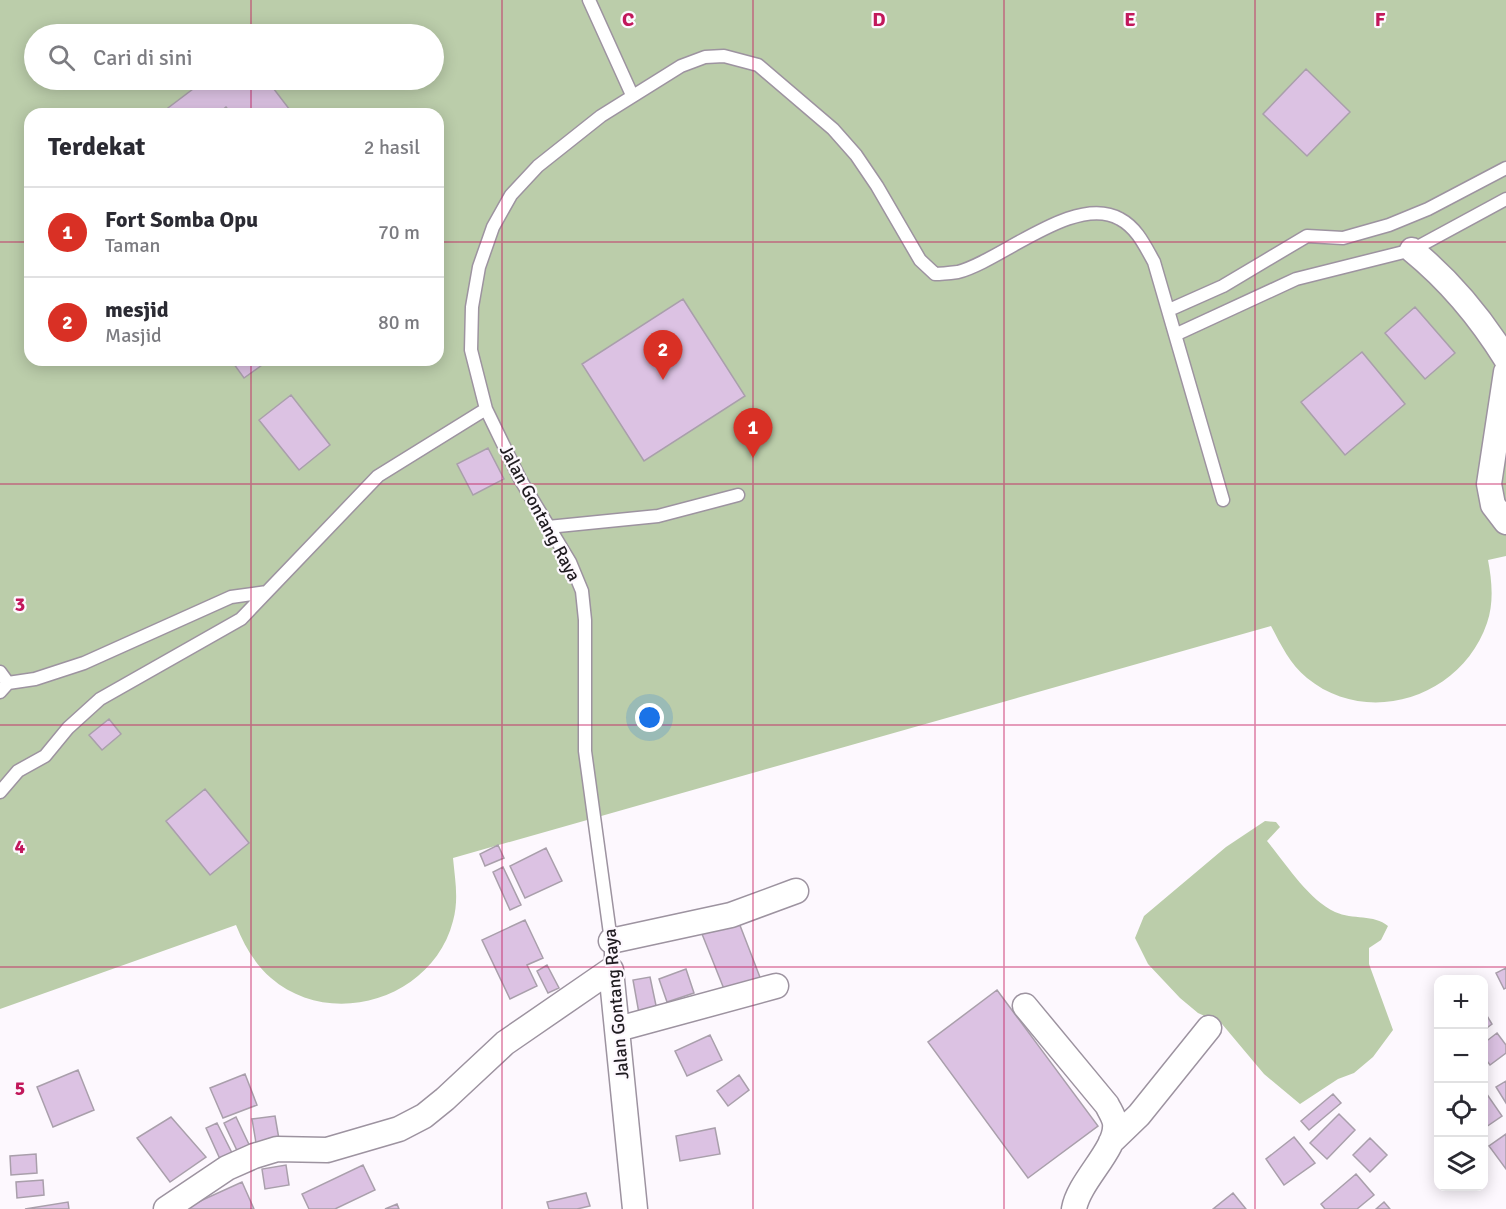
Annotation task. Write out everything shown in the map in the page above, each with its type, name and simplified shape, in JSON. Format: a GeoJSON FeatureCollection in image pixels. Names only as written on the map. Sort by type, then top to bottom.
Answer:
{"type":"FeatureCollection","features":[{"type":"Feature","properties":{"kind":"street"},"geometry":{"type":"LineString","coordinates":[[1412,250],[1435,269],[1468,304],[1506,359]]}},
{"type":"Feature","properties":{"kind":"street"},"geometry":{"type":"LineString","coordinates":[[1506,372],[1489,484],[1493,505],[1506,522]]}},
{"type":"Feature","properties":{"kind":"street"},"geometry":{"type":"LineString","coordinates":[[611,941],[671,926],[730,915],[796,891]]}},
{"type":"Feature","properties":{"kind":"street"},"geometry":{"type":"LineString","coordinates":[[166,1209],[227,1168],[254,1156],[277,1149],[327,1150],[399,1129],[424,1116],[446,1099],[505,1043],[611,970]]}},
{"type":"Feature","properties":{"kind":"street","name":"Jalan Gontang Raya"},"geometry":{"type":"LineString","coordinates":[[611,970],[635,1209]]}},
{"type":"Feature","properties":{"kind":"street"},"geometry":{"type":"LineString","coordinates":[[618,1029],[776,986]]}},
{"type":"Feature","properties":{"kind":"street"},"geometry":{"type":"LineString","coordinates":[[1025,1006],[1107,1105],[1115,1120],[1111,1142]]}},
{"type":"Feature","properties":{"kind":"street"},"geometry":{"type":"LineString","coordinates":[[1074,1209],[1082,1188],[1111,1142],[1138,1115],[1209,1028]]}},
{"type":"Feature","properties":{"kind":"lane"},"geometry":{"type":"LineString","coordinates":[[590,0],[632,95]]}},
{"type":"Feature","properties":{"kind":"lane","name":"Jalan Gontang Raya"},"geometry":{"type":"LineString","coordinates":[[611,970],[611,941],[585,751],[585,620],[582,591],[570,562],[520,480],[486,409],[471,350],[472,307],[479,267],[493,227],[512,195],[538,166],[632,95],[681,66],[705,57],[724,56],[758,65],[811,109],[856,155],[920,260],[935,274],[958,272],[993,256],[1044,227],[1089,213],[1119,218],[1136,231],[1154,262],[1177,334],[1223,500]]}},
{"type":"Feature","properties":{"kind":"lane"},"geometry":{"type":"LineString","coordinates":[[1168,310],[1223,286],[1306,236],[1343,238],[1389,225],[1428,209],[1506,168]]}},
{"type":"Feature","properties":{"kind":"lane"},"geometry":{"type":"LineString","coordinates":[[1177,334],[1296,279],[1412,250],[1506,199]]}},
{"type":"Feature","properties":{"kind":"lane"},"geometry":{"type":"LineString","coordinates":[[0,792],[18,771],[45,756],[68,728],[100,699],[242,619],[378,476],[486,409]]}},
{"type":"Feature","properties":{"kind":"lane"},"geometry":{"type":"LineString","coordinates":[[548,527],[658,516],[738,495]]}},
{"type":"Feature","properties":{"kind":"lane"},"geometry":{"type":"LineString","coordinates":[[0,672],[4,688],[35,679],[84,663],[231,597],[267,592]]}},
{"type":"Feature","properties":{"kind":"green space"},"geometry":{"type":"Polygon","coordinates":[[[0,0],[1506,0],[1506,556],[1488,560],[1491,608],[1487,623],[1475,649],[1457,670],[1435,686],[1410,697],[1384,702],[1357,701],[1331,693],[1307,678],[1286,654],[1271,626],[453,858],[456,905],[453,921],[442,948],[425,970],[402,987],[377,998],[350,1003],[322,1002],[295,994],[271,978],[259,966],[246,947],[236,925],[0,1009],[0,0]]]}},
{"type":"Feature","properties":{"kind":"green space"},"geometry":{"type":"Polygon","coordinates":[[[1265,821],[1276,822],[1280,827],[1267,841],[1298,881],[1316,899],[1335,912],[1370,918],[1388,926],[1381,940],[1369,948],[1369,964],[1393,1030],[1373,1057],[1354,1073],[1338,1079],[1300,1104],[1264,1074],[1222,1024],[1198,1013],[1180,998],[1148,964],[1135,938],[1144,916],[1226,847],[1265,821]]]}},
{"type":"Feature","properties":{"kind":"building"},"geometry":{"type":"Polygon","coordinates":[[[1306,69],[1350,112],[1307,156],[1263,114],[1306,69]]]}},
{"type":"Feature","properties":{"kind":"building"},"geometry":{"type":"Polygon","coordinates":[[[192,90],[275,90],[288,108],[226,107],[168,108],[192,90]]]}},
{"type":"Feature","properties":{"kind":"building"},"geometry":{"type":"Polygon","coordinates":[[[683,299],[745,396],[644,461],[582,364],[683,299]]]}},
{"type":"Feature","properties":{"kind":"building"},"geometry":{"type":"Polygon","coordinates":[[[1415,307],[1455,353],[1425,379],[1385,333],[1415,307]]]}},
{"type":"Feature","properties":{"kind":"building"},"geometry":{"type":"Polygon","coordinates":[[[1362,352],[1405,404],[1345,455],[1301,402],[1362,352]]]}},
{"type":"Feature","properties":{"kind":"building"},"geometry":{"type":"Polygon","coordinates":[[[235,366],[261,366],[244,378],[235,366]]]}},
{"type":"Feature","properties":{"kind":"building"},"geometry":{"type":"Polygon","coordinates":[[[291,395],[330,445],[299,470],[259,420],[291,395]]]}},
{"type":"Feature","properties":{"kind":"building"},"geometry":{"type":"Polygon","coordinates":[[[488,448],[504,479],[473,495],[457,464],[488,448]]]}},
{"type":"Feature","properties":{"kind":"building"},"geometry":{"type":"Polygon","coordinates":[[[109,719],[121,734],[102,750],[89,735],[109,719]]]}},
{"type":"Feature","properties":{"kind":"building"},"geometry":{"type":"Polygon","coordinates":[[[205,789],[249,843],[210,875],[166,821],[205,789]]]}},
{"type":"Feature","properties":{"kind":"building"},"geometry":{"type":"Polygon","coordinates":[[[498,845],[504,858],[485,866],[480,854],[498,845]]]}},
{"type":"Feature","properties":{"kind":"building"},"geometry":{"type":"Polygon","coordinates":[[[546,848],[562,881],[525,898],[510,866],[546,848]]]}},
{"type":"Feature","properties":{"kind":"building"},"geometry":{"type":"Polygon","coordinates":[[[503,867],[521,905],[510,910],[493,872],[503,867]]]}},
{"type":"Feature","properties":{"kind":"building"},"geometry":{"type":"Polygon","coordinates":[[[736,915],[763,985],[728,999],[700,929],[736,915]]]}},
{"type":"Feature","properties":{"kind":"building"},"geometry":{"type":"Polygon","coordinates":[[[525,920],[543,958],[527,965],[537,986],[510,999],[482,940],[525,920]]]}},
{"type":"Feature","properties":{"kind":"building"},"geometry":{"type":"Polygon","coordinates":[[[547,965],[559,988],[548,993],[537,971],[547,965]]]}},
{"type":"Feature","properties":{"kind":"building"},"geometry":{"type":"Polygon","coordinates":[[[1506,968],[1506,988],[1504,989],[1496,973],[1506,968]]]}},
{"type":"Feature","properties":{"kind":"building"},"geometry":{"type":"Polygon","coordinates":[[[686,969],[694,993],[667,1002],[659,979],[686,969]]]}},
{"type":"Feature","properties":{"kind":"building"},"geometry":{"type":"Polygon","coordinates":[[[650,977],[658,1015],[640,1019],[633,980],[650,977]]]}},
{"type":"Feature","properties":{"kind":"building"},"geometry":{"type":"Polygon","coordinates":[[[997,990],[1098,1126],[1028,1178],[928,1042],[997,990]]]}},
{"type":"Feature","properties":{"kind":"building"},"geometry":{"type":"Polygon","coordinates":[[[1497,1033],[1506,1045],[1506,1053],[1490,1065],[1488,1062],[1488,1040],[1497,1033]]]}},
{"type":"Feature","properties":{"kind":"building"},"geometry":{"type":"Polygon","coordinates":[[[710,1035],[722,1060],[687,1076],[675,1051],[710,1035]]]}},
{"type":"Feature","properties":{"kind":"building"},"geometry":{"type":"Polygon","coordinates":[[[78,1070],[94,1110],[53,1127],[37,1087],[78,1070]]]}},
{"type":"Feature","properties":{"kind":"building"},"geometry":{"type":"Polygon","coordinates":[[[245,1074],[257,1105],[223,1118],[210,1088],[245,1074]]]}},
{"type":"Feature","properties":{"kind":"building"},"geometry":{"type":"Polygon","coordinates":[[[739,1075],[749,1090],[728,1106],[717,1091],[739,1075]]]}},
{"type":"Feature","properties":{"kind":"building"},"geometry":{"type":"Polygon","coordinates":[[[1506,1081],[1506,1103],[1496,1087],[1506,1081]]]}},
{"type":"Feature","properties":{"kind":"building"},"geometry":{"type":"Polygon","coordinates":[[[1333,1094],[1341,1103],[1309,1130],[1301,1121],[1333,1094]]]}},
{"type":"Feature","properties":{"kind":"building"},"geometry":{"type":"Polygon","coordinates":[[[1488,1096],[1502,1116],[1488,1126],[1488,1096]]]}},
{"type":"Feature","properties":{"kind":"building"},"geometry":{"type":"Polygon","coordinates":[[[1339,1114],[1355,1130],[1327,1159],[1310,1143],[1339,1114]]]}},
{"type":"Feature","properties":{"kind":"building"},"geometry":{"type":"Polygon","coordinates":[[[275,1116],[280,1145],[257,1149],[252,1119],[275,1116]]]}},
{"type":"Feature","properties":{"kind":"building"},"geometry":{"type":"Polygon","coordinates":[[[171,1117],[206,1157],[170,1182],[137,1138],[171,1117]]]}},
{"type":"Feature","properties":{"kind":"building"},"geometry":{"type":"Polygon","coordinates":[[[236,1117],[253,1153],[241,1159],[224,1123],[236,1117]]]}},
{"type":"Feature","properties":{"kind":"building"},"geometry":{"type":"Polygon","coordinates":[[[217,1123],[232,1153],[220,1159],[206,1128],[217,1123]]]}},
{"type":"Feature","properties":{"kind":"building"},"geometry":{"type":"Polygon","coordinates":[[[715,1128],[720,1154],[680,1161],[676,1136],[715,1128]]]}},
{"type":"Feature","properties":{"kind":"building"},"geometry":{"type":"Polygon","coordinates":[[[1506,1134],[1506,1169],[1489,1146],[1506,1134]]]}},
{"type":"Feature","properties":{"kind":"building"},"geometry":{"type":"Polygon","coordinates":[[[1294,1137],[1315,1163],[1284,1185],[1266,1159],[1294,1137]]]}},
{"type":"Feature","properties":{"kind":"building"},"geometry":{"type":"Polygon","coordinates":[[[1370,1138],[1387,1155],[1370,1172],[1353,1155],[1370,1138]]]}},
{"type":"Feature","properties":{"kind":"building"},"geometry":{"type":"Polygon","coordinates":[[[36,1154],[37,1173],[11,1175],[10,1156],[36,1154]]]}},
{"type":"Feature","properties":{"kind":"building"},"geometry":{"type":"Polygon","coordinates":[[[286,1165],[289,1185],[265,1189],[262,1169],[286,1165]]]}},
{"type":"Feature","properties":{"kind":"building"},"geometry":{"type":"Polygon","coordinates":[[[363,1165],[375,1190],[335,1209],[309,1209],[302,1194],[363,1165]]]}},
{"type":"Feature","properties":{"kind":"building"},"geometry":{"type":"Polygon","coordinates":[[[1356,1174],[1374,1195],[1357,1209],[1325,1209],[1321,1204],[1356,1174]]]}},
{"type":"Feature","properties":{"kind":"building"},"geometry":{"type":"Polygon","coordinates":[[[43,1180],[44,1195],[17,1198],[16,1182],[43,1180]]]}},
{"type":"Feature","properties":{"kind":"building"},"geometry":{"type":"Polygon","coordinates":[[[242,1182],[254,1209],[187,1209],[187,1207],[242,1182]]]}},
{"type":"Feature","properties":{"kind":"building"},"geometry":{"type":"Polygon","coordinates":[[[586,1193],[590,1206],[577,1209],[549,1209],[547,1202],[586,1193]]]}},
{"type":"Feature","properties":{"kind":"building"},"geometry":{"type":"Polygon","coordinates":[[[1233,1193],[1246,1209],[1213,1209],[1233,1193]]]}},
{"type":"Feature","properties":{"kind":"building"},"geometry":{"type":"Polygon","coordinates":[[[68,1202],[69,1209],[25,1209],[68,1202]]]}},
{"type":"Feature","properties":{"kind":"building"},"geometry":{"type":"Polygon","coordinates":[[[1384,1202],[1390,1209],[1376,1209],[1384,1202]]]}},
{"type":"Feature","properties":{"kind":"building"},"geometry":{"type":"Polygon","coordinates":[[[397,1204],[399,1209],[385,1209],[397,1204]]]}},
{"type":"Feature","properties":{"kind":"place","name":"mesjid"},"geometry":{"type":"Point","coordinates":[663,380]}},
{"type":"Feature","properties":{"kind":"place","name":"Fort Somba Opu"},"geometry":{"type":"Point","coordinates":[753,458]}}]}
